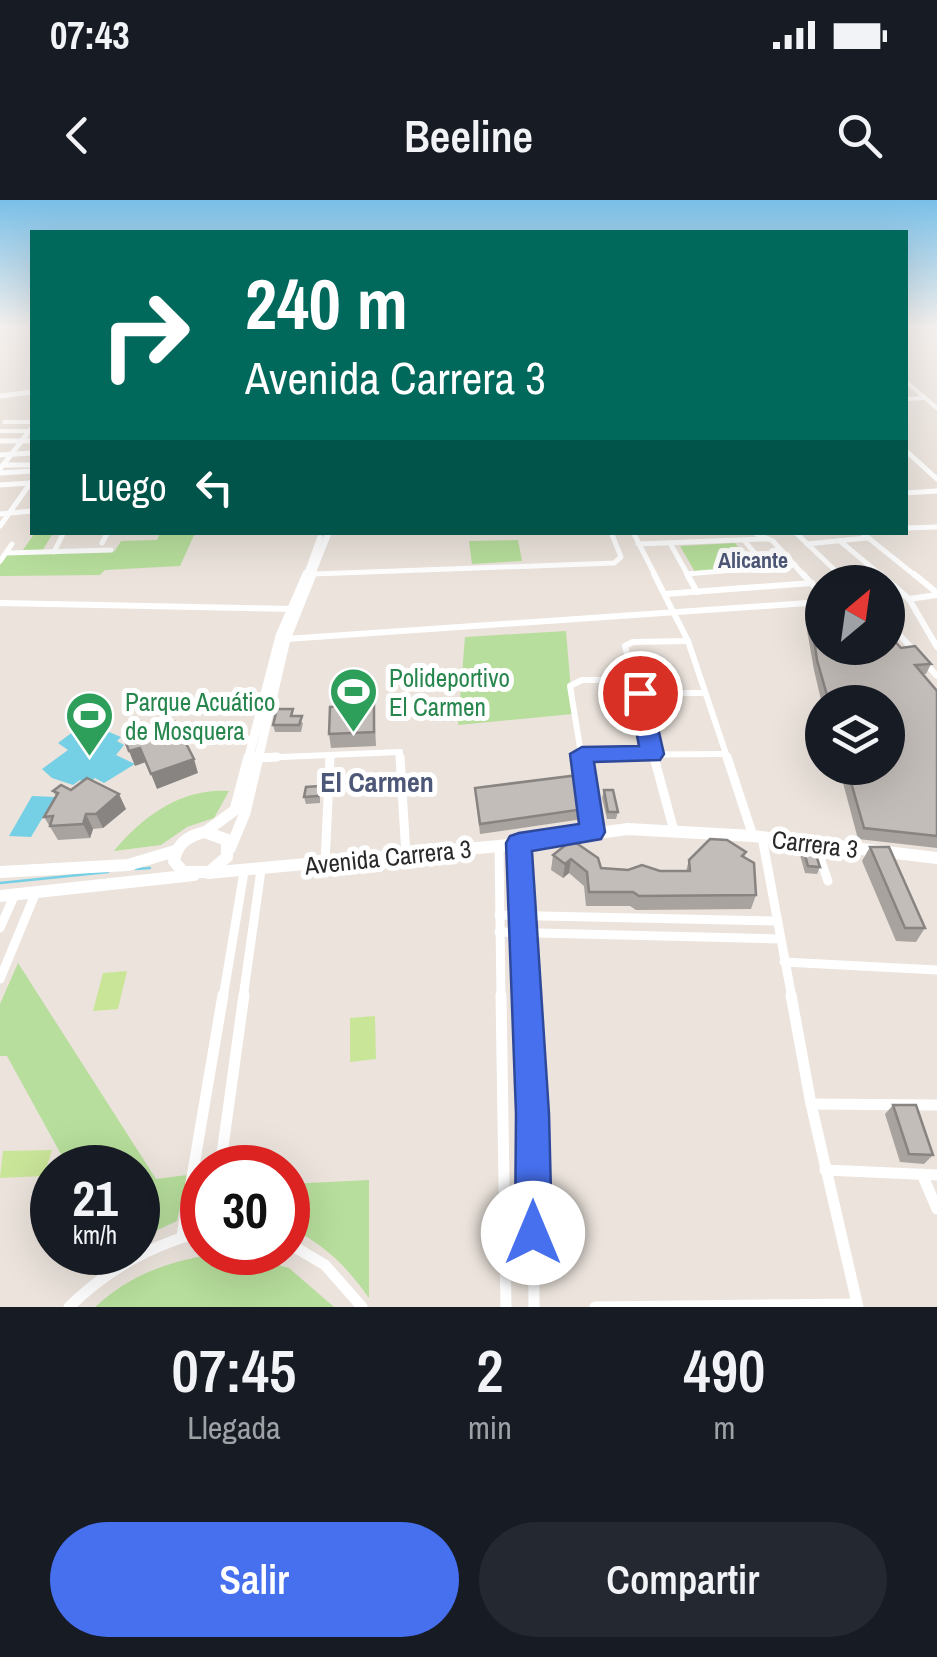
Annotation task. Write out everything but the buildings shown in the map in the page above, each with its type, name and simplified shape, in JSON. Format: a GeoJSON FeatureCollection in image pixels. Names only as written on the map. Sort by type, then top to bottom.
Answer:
{"type":"FeatureCollection","features":[{"type":"Feature","properties":{"kind":"main road","name":"Avenida Carrera 3"},"geometry":{"type":"LineString","coordinates":[[261,870],[498,846],[592,832],[674,831],[757,837]]}},
{"type":"Feature","properties":{"kind":"main road"},"geometry":{"type":"LineString","coordinates":[[0,872],[128,865],[175,851],[187,838],[205,832],[224,837],[228,855],[239,873]]}},
{"type":"Feature","properties":{"kind":"main road","name":"Carrera 3"},"geometry":{"type":"LineString","coordinates":[[757,837],[937,858]]}},
{"type":"Feature","properties":{"kind":"main road"},"geometry":{"type":"LineString","coordinates":[[175,851],[176,868],[201,874],[228,855]]}},
{"type":"Feature","properties":{"kind":"main road"},"geometry":{"type":"LineString","coordinates":[[7,895],[261,870]]}},
{"type":"Feature","properties":{"kind":"street"},"geometry":{"type":"LineString","coordinates":[[908,385],[937,408]]}},
{"type":"Feature","properties":{"kind":"street"},"geometry":{"type":"LineString","coordinates":[[0,397],[30,393]]}},
{"type":"Feature","properties":{"kind":"street"},"geometry":{"type":"LineString","coordinates":[[908,398],[924,398]]}},
{"type":"Feature","properties":{"kind":"street"},"geometry":{"type":"LineString","coordinates":[[11,414],[4,422],[30,424]]}},
{"type":"Feature","properties":{"kind":"street"},"geometry":{"type":"LineString","coordinates":[[0,431],[30,424]]}},
{"type":"Feature","properties":{"kind":"street"},"geometry":{"type":"LineString","coordinates":[[1,469],[30,426]]}},
{"type":"Feature","properties":{"kind":"street"},"geometry":{"type":"LineString","coordinates":[[0,443],[30,442]]}},
{"type":"Feature","properties":{"kind":"street"},"geometry":{"type":"LineString","coordinates":[[0,454],[30,453]]}},
{"type":"Feature","properties":{"kind":"street"},"geometry":{"type":"LineString","coordinates":[[908,453],[937,478]]}},
{"type":"Feature","properties":{"kind":"street"},"geometry":{"type":"LineString","coordinates":[[1,469],[30,468]]}},
{"type":"Feature","properties":{"kind":"street"},"geometry":{"type":"LineString","coordinates":[[0,484],[30,484]]}},
{"type":"Feature","properties":{"kind":"street"},"geometry":{"type":"LineString","coordinates":[[0,526],[30,485]]}},
{"type":"Feature","properties":{"kind":"street"},"geometry":{"type":"LineString","coordinates":[[927,492],[937,502]]}},
{"type":"Feature","properties":{"kind":"street"},"geometry":{"type":"LineString","coordinates":[[908,493],[937,492]]}},
{"type":"Feature","properties":{"kind":"street"},"geometry":{"type":"LineString","coordinates":[[22,496],[30,496]]}},
{"type":"Feature","properties":{"kind":"street"},"geometry":{"type":"LineString","coordinates":[[0,514],[30,511]]}},
{"type":"Feature","properties":{"kind":"street"},"geometry":{"type":"LineString","coordinates":[[908,528],[937,526]]}},
{"type":"Feature","properties":{"kind":"street"},"geometry":{"type":"LineString","coordinates":[[54,552],[62,535]]}},
{"type":"Feature","properties":{"kind":"street"},"geometry":{"type":"LineString","coordinates":[[102,544],[106,535]]}},
{"type":"Feature","properties":{"kind":"street"},"geometry":{"type":"LineString","coordinates":[[205,832],[219,826],[235,810],[280,636],[314,574],[325,535]]}},
{"type":"Feature","properties":{"kind":"street"},"geometry":{"type":"LineString","coordinates":[[228,855],[244,814],[286,639],[325,535]]}},
{"type":"Feature","properties":{"kind":"street"},"geometry":{"type":"LineString","coordinates":[[314,574],[614,562],[621,556],[612,535]]}},
{"type":"Feature","properties":{"kind":"street"},"geometry":{"type":"LineString","coordinates":[[595,1307],[858,1306],[825,1170],[757,837],[724,754],[688,642],[634,535]]}},
{"type":"Feature","properties":{"kind":"street"},"geometry":{"type":"LineString","coordinates":[[758,535],[774,541],[805,576]]}},
{"type":"Feature","properties":{"kind":"street"},"geometry":{"type":"LineString","coordinates":[[798,535],[829,565]]}},
{"type":"Feature","properties":{"kind":"street"},"geometry":{"type":"LineString","coordinates":[[823,535],[829,542]]}},
{"type":"Feature","properties":{"kind":"street"},"geometry":{"type":"LineString","coordinates":[[807,544],[864,535],[937,594]]}},
{"type":"Feature","properties":{"kind":"street"},"geometry":{"type":"LineString","coordinates":[[638,544],[767,539]]}},
{"type":"Feature","properties":{"kind":"street"},"geometry":{"type":"LineString","coordinates":[[744,540],[766,568]]}},
{"type":"Feature","properties":{"kind":"street"},"geometry":{"type":"LineString","coordinates":[[840,541],[909,599],[937,646]]}},
{"type":"Feature","properties":{"kind":"street"},"geometry":{"type":"LineString","coordinates":[[670,542],[698,592]]}},
{"type":"Feature","properties":{"kind":"street"},"geometry":{"type":"LineString","coordinates":[[0,544],[12,544],[0,560]]}},
{"type":"Feature","properties":{"kind":"street"},"geometry":{"type":"LineString","coordinates":[[6,553],[111,550]]}},
{"type":"Feature","properties":{"kind":"street"},"geometry":{"type":"LineString","coordinates":[[687,574],[795,565]]}},
{"type":"Feature","properties":{"kind":"street"},"geometry":{"type":"LineString","coordinates":[[665,594],[805,584]]}},
{"type":"Feature","properties":{"kind":"street"},"geometry":{"type":"LineString","coordinates":[[909,599],[937,594]]}},
{"type":"Feature","properties":{"kind":"street"},"geometry":{"type":"LineString","coordinates":[[286,639],[676,613],[805,600]]}},
{"type":"Feature","properties":{"kind":"street"},"geometry":{"type":"LineString","coordinates":[[0,602],[297,610]]}},
{"type":"Feature","properties":{"kind":"street"},"geometry":{"type":"LineString","coordinates":[[905,641],[937,676]]}},
{"type":"Feature","properties":{"kind":"street"},"geometry":{"type":"LineString","coordinates":[[674,831],[640,693],[625,650],[628,644],[688,642]]}},
{"type":"Feature","properties":{"kind":"street"},"geometry":{"type":"LineString","coordinates":[[592,832],[572,683],[635,680]]}},
{"type":"Feature","properties":{"kind":"street"},"geometry":{"type":"LineString","coordinates":[[640,693],[705,693]]}},
{"type":"Feature","properties":{"kind":"street"},"geometry":{"type":"LineString","coordinates":[[258,758],[400,752],[406,855]]}},
{"type":"Feature","properties":{"kind":"street"},"geometry":{"type":"LineString","coordinates":[[582,754],[724,754]]}},
{"type":"Feature","properties":{"kind":"street"},"geometry":{"type":"LineString","coordinates":[[325,863],[330,756]]}},
{"type":"Feature","properties":{"kind":"street"},"geometry":{"type":"LineString","coordinates":[[519,843],[533,1122],[534,1307]]}},
{"type":"Feature","properties":{"kind":"street"},"geometry":{"type":"LineString","coordinates":[[815,844],[828,881]]}},
{"type":"Feature","properties":{"kind":"street"},"geometry":{"type":"LineString","coordinates":[[498,846],[506,1307]]}},
{"type":"Feature","properties":{"kind":"street"},"geometry":{"type":"LineString","coordinates":[[223,1145],[261,870]]}},
{"type":"Feature","properties":{"kind":"street"},"geometry":{"type":"LineString","coordinates":[[196,1145],[239,873]]}},
{"type":"Feature","properties":{"kind":"street"},"geometry":{"type":"LineString","coordinates":[[0,979],[36,892]]}},
{"type":"Feature","properties":{"kind":"street"},"geometry":{"type":"LineString","coordinates":[[0,928],[7,895]]}},
{"type":"Feature","properties":{"kind":"street"},"geometry":{"type":"LineString","coordinates":[[499,915],[776,921]]}},
{"type":"Feature","properties":{"kind":"street"},"geometry":{"type":"LineString","coordinates":[[499,932],[780,939]]}},
{"type":"Feature","properties":{"kind":"street"},"geometry":{"type":"LineString","coordinates":[[784,962],[937,970]]}},
{"type":"Feature","properties":{"kind":"street"},"geometry":{"type":"LineString","coordinates":[[811,1104],[937,1106]]}},
{"type":"Feature","properties":{"kind":"street"},"geometry":{"type":"LineString","coordinates":[[825,1170],[937,1175]]}},
{"type":"Feature","properties":{"kind":"street"},"geometry":{"type":"LineString","coordinates":[[922,1174],[937,1209]]}},
{"type":"Feature","properties":{"kind":"street"},"geometry":{"type":"LineString","coordinates":[[69,1307],[116,1268],[180,1237]]}},
{"type":"Feature","properties":{"kind":"street"},"geometry":{"type":"LineString","coordinates":[[310,1256],[324,1265],[362,1307]]}},
{"type":"Feature","properties":{"kind":"green space"},"geometry":{"type":"Polygon","coordinates":[[[33,535],[52,535],[41,553],[115,551],[121,541],[194,535],[180,566],[105,570],[100,575],[0,576],[0,565],[10,551],[23,550],[33,535]]]}},
{"type":"Feature","properties":{"kind":"green space"},"geometry":{"type":"Polygon","coordinates":[[[518,540],[522,561],[472,564],[469,541],[518,540]]]}},
{"type":"Feature","properties":{"kind":"green space"},"geometry":{"type":"Polygon","coordinates":[[[735,543],[753,568],[695,572],[680,546],[735,543]]]}},
{"type":"Feature","properties":{"kind":"green space"},"geometry":{"type":"Polygon","coordinates":[[[566,631],[573,714],[458,725],[465,637],[566,631]]]}},
{"type":"Feature","properties":{"kind":"green space"},"geometry":{"type":"Polygon","coordinates":[[[229,791],[214,818],[187,827],[161,845],[114,851],[137,826],[179,799],[229,791]]]}},
{"type":"Feature","properties":{"kind":"green space"},"geometry":{"type":"Polygon","coordinates":[[[18,963],[134,1145],[56,1145],[7,1056],[0,1056],[0,1004],[18,963]]]}},
{"type":"Feature","properties":{"kind":"green space"},"geometry":{"type":"Polygon","coordinates":[[[127,971],[118,1009],[93,1011],[103,973],[127,971]]]}},
{"type":"Feature","properties":{"kind":"green space"},"geometry":{"type":"Polygon","coordinates":[[[375,1016],[376,1059],[350,1062],[350,1018],[375,1016]]]}},
{"type":"Feature","properties":{"kind":"green space"},"geometry":{"type":"Polygon","coordinates":[[[30,1150],[30,1177],[0,1178],[3,1151],[30,1150]]]}},
{"type":"Feature","properties":{"kind":"green space"},"geometry":{"type":"Polygon","coordinates":[[[180,1176],[177,1221],[160,1229],[160,1178],[180,1176]]]}},
{"type":"Feature","properties":{"kind":"green space"},"geometry":{"type":"Polygon","coordinates":[[[369,1180],[369,1298],[352,1275],[310,1239],[310,1183],[369,1180]]]}},
{"type":"Feature","properties":{"kind":"green space"},"geometry":{"type":"Polygon","coordinates":[[[180,1262],[180,1275],[297,1275],[334,1307],[95,1307],[141,1275],[160,1275],[160,1267],[180,1262]]]}},
{"type":"Feature","properties":{"kind":"water","name":"Parque Acuático de Mosquera"},"geometry":{"type":"Polygon","coordinates":[[[78,728],[101,738],[109,732],[121,737],[117,741],[124,745],[116,755],[135,764],[104,783],[95,778],[88,784],[80,780],[73,785],[52,778],[42,769],[68,750],[58,743],[78,728]]]}},
{"type":"Feature","properties":{"kind":"water"},"geometry":{"type":"Polygon","coordinates":[[[32,796],[55,797],[31,837],[9,836],[32,796]]]}},
{"type":"Feature","properties":{"kind":"waterway"},"geometry":{"type":"LineString","coordinates":[[136,869],[150,868]]}},
{"type":"Feature","properties":{"kind":"waterway"},"geometry":{"type":"LineString","coordinates":[[0,883],[108,872]]}},
{"type":"Feature","properties":{"kind":"place","name":"Polideportivo El Carmen"},"geometry":{"type":"Point","coordinates":[354,734]}},
{"type":"Feature","properties":{"kind":"place","name":"Parque Acuático de Mosquera"},"geometry":{"type":"Point","coordinates":[90,758]}},
{"type":"Feature","properties":{"kind":"district","name":"Alicante"},"geometry":{"type":"Point","coordinates":[753,560]}},
{"type":"Feature","properties":{"kind":"district","name":"El Carmen"},"geometry":{"type":"Point","coordinates":[377,782]}},
{"type":"Feature","properties":{"kind":"route"},"geometry":{"type":"LineString","coordinates":[[533,1233],[532,1114],[519,843],[592,832],[582,754],[652,754],[640,693]]}}]}
